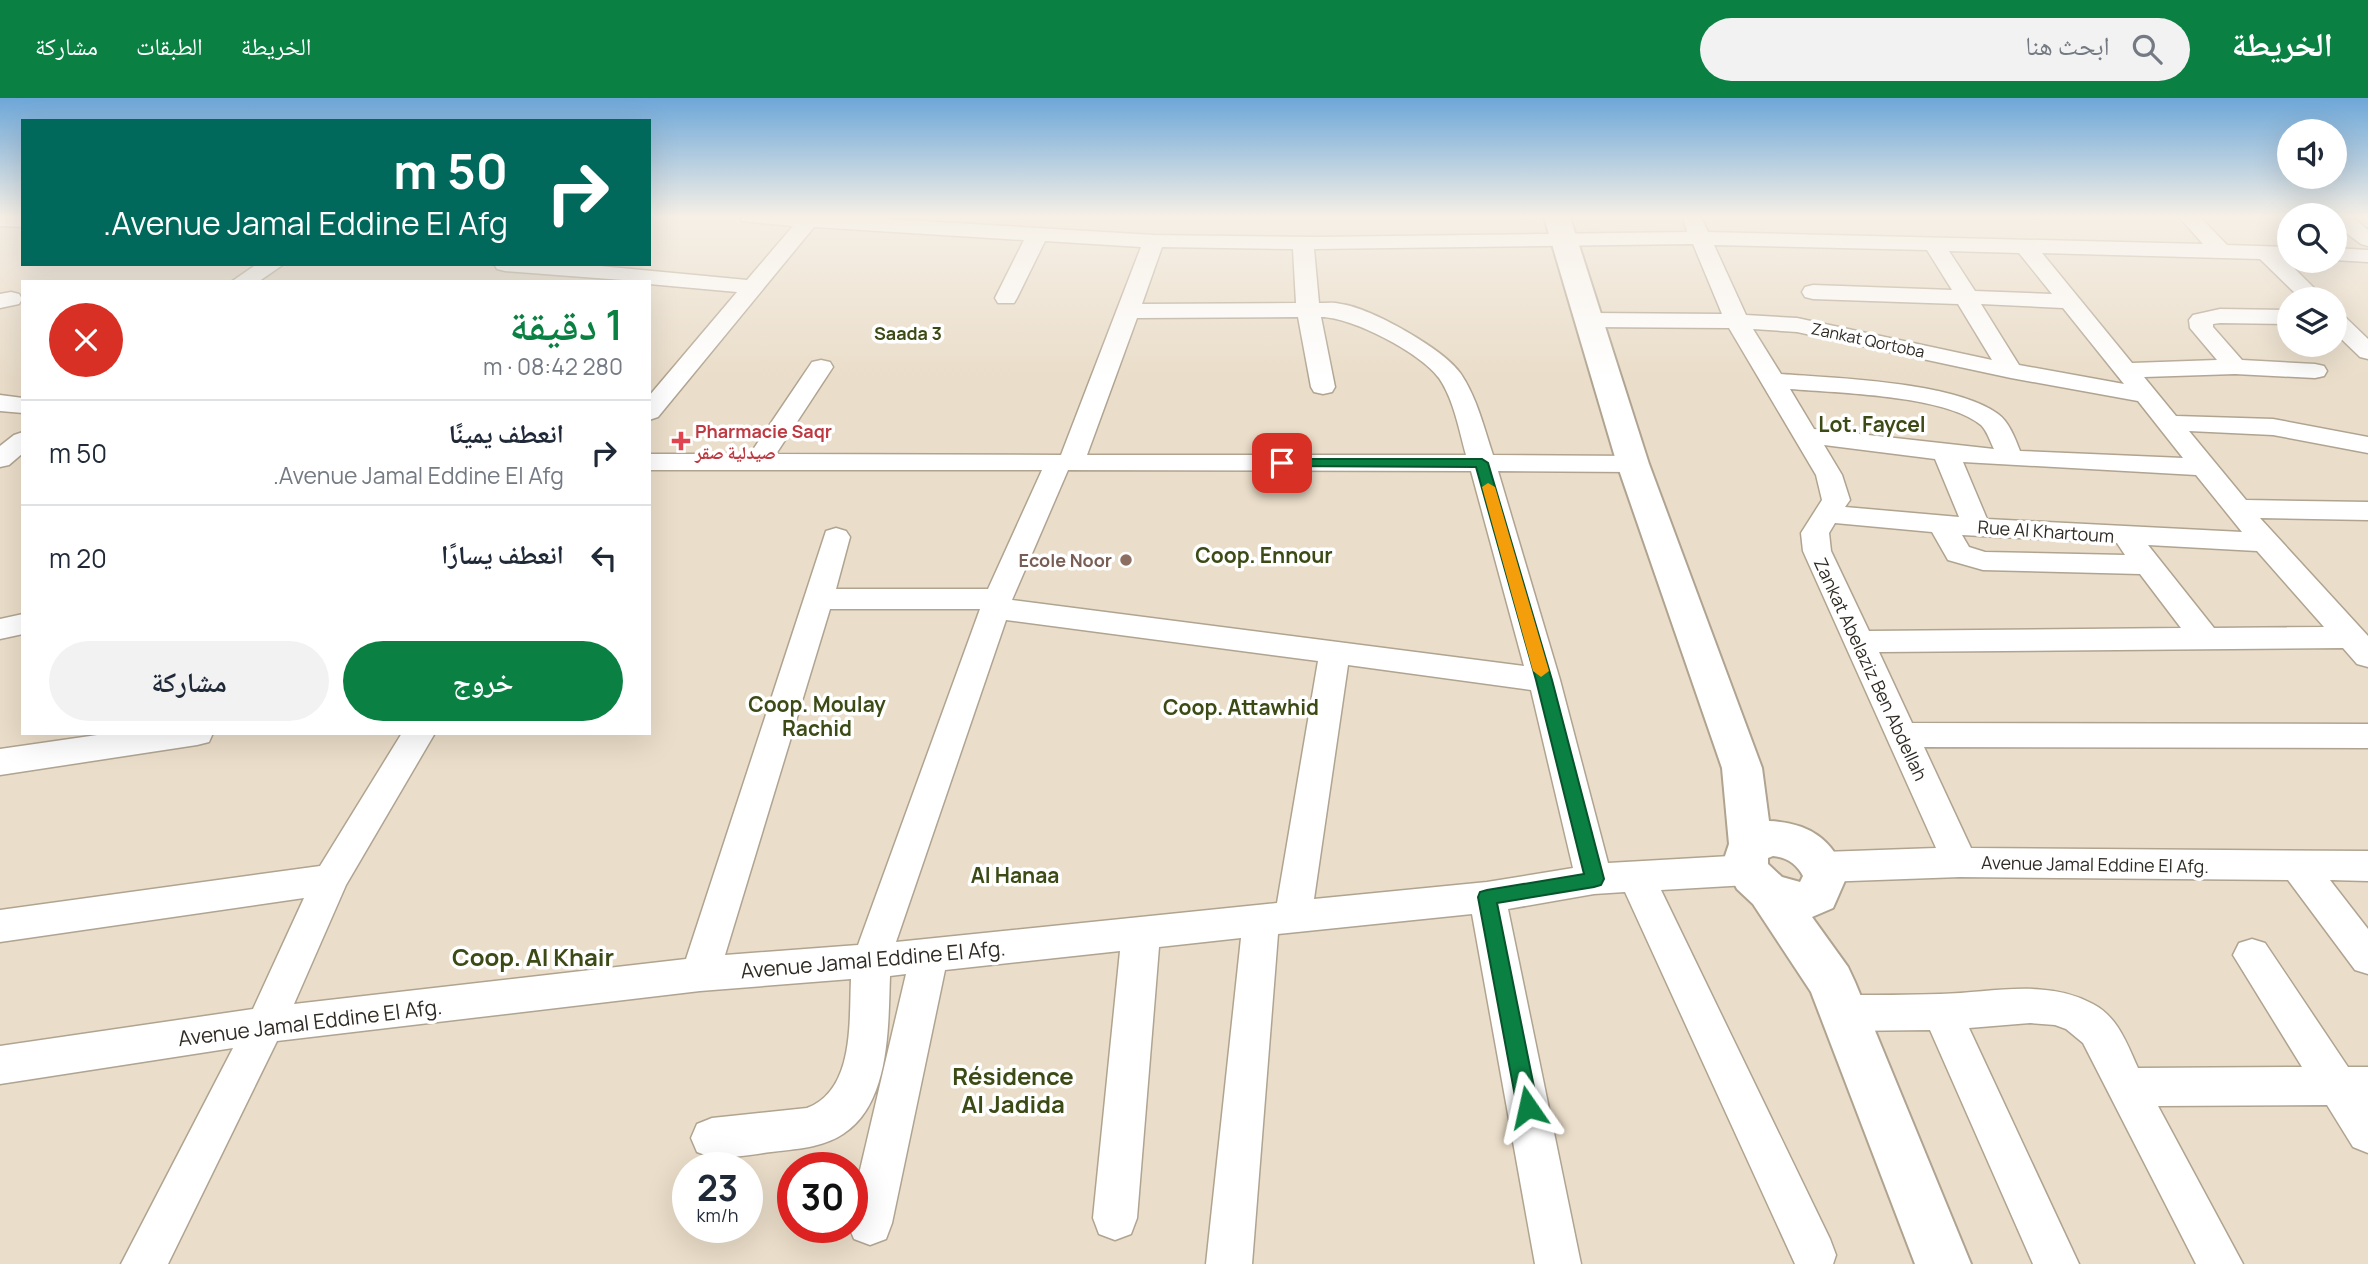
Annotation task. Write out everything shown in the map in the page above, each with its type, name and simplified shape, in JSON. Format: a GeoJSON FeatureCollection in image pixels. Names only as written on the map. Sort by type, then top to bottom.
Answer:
{"type":"FeatureCollection","features":[{"type":"Feature","properties":{"kind":"street"},"geometry":{"type":"LineString","coordinates":[[586,271],[755,287]]}},
{"type":"Feature","properties":{"kind":"street"},"geometry":{"type":"LineString","coordinates":[[651,410],[768,271]]}},
{"type":"Feature","properties":{"kind":"street"},"geometry":{"type":"LineString","coordinates":[[1006,298],[1019,271]]}},
{"type":"Feature","properties":{"kind":"street"},"geometry":{"type":"LineString","coordinates":[[712,1138],[807,1128],[828,1120],[846,1103],[859,1080],[867,1049],[871,961],[996,604],[1065,464],[1142,271]]}},
{"type":"Feature","properties":{"kind":"street"},"geometry":{"type":"LineString","coordinates":[[1309,271],[1308,308],[1324,387]]}},
{"type":"Feature","properties":{"kind":"street"},"geometry":{"type":"LineString","coordinates":[[1574,271],[1633,464],[1742,768],[1756,870],[1837,998],[1942,1264]]}},
{"type":"Feature","properties":{"kind":"street","name":"Zankat Abelaziz Ben Abdellah"},"geometry":{"type":"LineString","coordinates":[[1715,271],[1737,321],[1829,475],[1836,500],[1815,533],[1815,543],[1960,862]]}},
{"type":"Feature","properties":{"kind":"street"},"geometry":{"type":"LineString","coordinates":[[1951,271],[2011,371]]}},
{"type":"Feature","properties":{"kind":"street"},"geometry":{"type":"LineString","coordinates":[[2045,271],[2265,542],[2360,647]]}},
{"type":"Feature","properties":{"kind":"street"},"geometry":{"type":"LineString","coordinates":[[2285,271],[2301,287]]}},
{"type":"Feature","properties":{"kind":"street"},"geometry":{"type":"LineString","coordinates":[[1813,292],[2069,301]]}},
{"type":"Feature","properties":{"kind":"street"},"geometry":{"type":"LineString","coordinates":[[1126,311],[1308,308],[1339,310],[1364,320],[1429,357],[1449,374],[1463,403],[1482,463],[1544,680],[1594,879]]}},
{"type":"Feature","properties":{"kind":"street"},"geometry":{"type":"LineString","coordinates":[[2235,367],[2202,328],[2201,320],[2220,316],[2277,317]]}},
{"type":"Feature","properties":{"kind":"street","name":"Zankat Qortoba"},"geometry":{"type":"LineString","coordinates":[[1589,320],[1737,321],[1797,326],[2011,371],[2143,395]]}},
{"type":"Feature","properties":{"kind":"street"},"geometry":{"type":"LineString","coordinates":[[2347,332],[2368,352]]}},
{"type":"Feature","properties":{"kind":"street"},"geometry":{"type":"LineString","coordinates":[[758,462],[821,367]]}},
{"type":"Feature","properties":{"kind":"street"},"geometry":{"type":"LineString","coordinates":[[2124,370],[2235,367],[2315,370]]}},
{"type":"Feature","properties":{"kind":"street"},"geometry":{"type":"LineString","coordinates":[[1773,381],[1866,388],[1965,408],[1991,421],[2011,458]]}},
{"type":"Feature","properties":{"kind":"street"},"geometry":{"type":"LineString","coordinates":[[0,403],[21,406]]}},
{"type":"Feature","properties":{"kind":"street"},"geometry":{"type":"LineString","coordinates":[[2166,423],[2273,427],[2368,444]]}},
{"type":"Feature","properties":{"kind":"street"},"geometry":{"type":"LineString","coordinates":[[1806,436],[2011,458],[2204,467]]}},
{"type":"Feature","properties":{"kind":"street"},"geometry":{"type":"LineString","coordinates":[[0,459],[21,442]]}},
{"type":"Feature","properties":{"kind":"street"},"geometry":{"type":"LineString","coordinates":[[1945,452],[1977,527]]}},
{"type":"Feature","properties":{"kind":"street"},"geometry":{"type":"LineString","coordinates":[[651,462],[1633,464]]}},
{"type":"Feature","properties":{"kind":"street"},"geometry":{"type":"LineString","coordinates":[[2238,509],[2368,511]]}},
{"type":"Feature","properties":{"kind":"street","name":"Rue Al Khartoum"},"geometry":{"type":"LineString","coordinates":[[1828,514],[1977,527],[2265,542]]}},
{"type":"Feature","properties":{"kind":"street"},"geometry":{"type":"LineString","coordinates":[[1942,524],[1958,553],[1983,561],[2148,565]]}},
{"type":"Feature","properties":{"kind":"street"},"geometry":{"type":"LineString","coordinates":[[2126,536],[2205,638]]}},
{"type":"Feature","properties":{"kind":"street"},"geometry":{"type":"LineString","coordinates":[[700,974],[836,537]]}},
{"type":"Feature","properties":{"kind":"street"},"geometry":{"type":"LineString","coordinates":[[818,599],[996,604],[1544,680]]}},
{"type":"Feature","properties":{"kind":"street"},"geometry":{"type":"LineString","coordinates":[[0,629],[21,624]]}},
{"type":"Feature","properties":{"kind":"street"},"geometry":{"type":"LineString","coordinates":[[1858,642],[2205,638],[2360,647]]}},
{"type":"Feature","properties":{"kind":"street"},"geometry":{"type":"LineString","coordinates":[[1229,1264],[1277,918],[1335,651]]}},
{"type":"Feature","properties":{"kind":"street"},"geometry":{"type":"LineString","coordinates":[[0,762],[183,735]]}},
{"type":"Feature","properties":{"kind":"street"},"geometry":{"type":"LineString","coordinates":[[144,1264],[265,1025],[331,879],[418,735]]}},
{"type":"Feature","properties":{"kind":"street"},"geometry":{"type":"LineString","coordinates":[[1901,735],[2368,736]]}},
{"type":"Feature","properties":{"kind":"street"},"geometry":{"type":"LineString","coordinates":[[1742,768],[1814,868],[1837,998]]}},
{"type":"Feature","properties":{"kind":"street"},"geometry":{"type":"LineString","coordinates":[[1756,870],[1767,838],[1814,868]]}},
{"type":"Feature","properties":{"kind":"street","name":"Avenue Jamal Eddine El Afg."},"geometry":{"type":"LineString","coordinates":[[1814,868],[1960,862],[2368,866]]}},
{"type":"Feature","properties":{"kind":"street"},"geometry":{"type":"LineString","coordinates":[[2298,866],[2368,958]]}},
{"type":"Feature","properties":{"kind":"street"},"geometry":{"type":"LineString","coordinates":[[1756,870],[1793,900],[1813,897],[1814,868]]}},
{"type":"Feature","properties":{"kind":"street","name":"Avenue Jamal Eddine El Afg."},"geometry":{"type":"LineString","coordinates":[[0,1065],[265,1025],[700,974],[871,961],[1487,897],[1594,879],[1756,870]]}},
{"type":"Feature","properties":{"kind":"street"},"geometry":{"type":"LineString","coordinates":[[1636,876],[1814,1255]]}},
{"type":"Feature","properties":{"kind":"street"},"geometry":{"type":"LineString","coordinates":[[0,926],[331,879]]}},
{"type":"Feature","properties":{"kind":"street"},"geometry":{"type":"LineString","coordinates":[[1487,897],[1558,1264]]}},
{"type":"Feature","properties":{"kind":"street"},"geometry":{"type":"LineString","coordinates":[[1115,1218],[1141,933]]}},
{"type":"Feature","properties":{"kind":"street"},"geometry":{"type":"LineString","coordinates":[[870,1223],[929,955]]}},
{"type":"Feature","properties":{"kind":"street"},"geometry":{"type":"LineString","coordinates":[[2252,955],[2354,1086],[2368,1133]]}},
{"type":"Feature","properties":{"kind":"street"},"geometry":{"type":"LineString","coordinates":[[1837,998],[1942,1012],[2030,1006],[2055,1008],[2079,1016],[2097,1030],[2109,1048],[2126,1087],[2220,1264]]}},
{"type":"Feature","properties":{"kind":"street"},"geometry":{"type":"LineString","coordinates":[[1942,1012],[2056,1264]]}},
{"type":"Feature","properties":{"kind":"street"},"geometry":{"type":"LineString","coordinates":[[2126,1087],[2354,1086]]}},
{"type":"Feature","properties":{"kind":"slow traffic"},"geometry":{"type":"LineString","coordinates":[[1488,487],[1541,671]]}},
{"type":"Feature","properties":{"kind":"place","name":"Pharmacie Saqr صيدلية صقر"},"geometry":{"type":"Point","coordinates":[681,441]}},
{"type":"Feature","properties":{"kind":"place","name":"Ecole Noor"},"geometry":{"type":"Point","coordinates":[1126,560]}},
{"type":"Feature","properties":{"kind":"district","name":"Saada 3"},"geometry":{"type":"Point","coordinates":[908,333]}},
{"type":"Feature","properties":{"kind":"district","name":"Lot. Faycel"},"geometry":{"type":"Point","coordinates":[1872,424]}},
{"type":"Feature","properties":{"kind":"district","name":"Coop. Ennour"},"geometry":{"type":"Point","coordinates":[1264,555]}},
{"type":"Feature","properties":{"kind":"district","name":"Coop. Attawhid"},"geometry":{"type":"Point","coordinates":[1241,707]}},
{"type":"Feature","properties":{"kind":"district","name":"Coop. Moulay Rachid"},"geometry":{"type":"Point","coordinates":[817,716]}},
{"type":"Feature","properties":{"kind":"district","name":"Al Hanaa"},"geometry":{"type":"Point","coordinates":[1015,875]}},
{"type":"Feature","properties":{"kind":"district","name":"Coop. Al Khair"},"geometry":{"type":"Point","coordinates":[533,956]}},
{"type":"Feature","properties":{"kind":"district","name":"Résidence Al Jadida"},"geometry":{"type":"Point","coordinates":[1013,1089]}},
{"type":"Feature","properties":{"kind":"route"},"geometry":{"type":"LineString","coordinates":[[1282,463],[1482,463],[1544,680],[1594,879],[1487,897],[1528,1107]]}}]}
